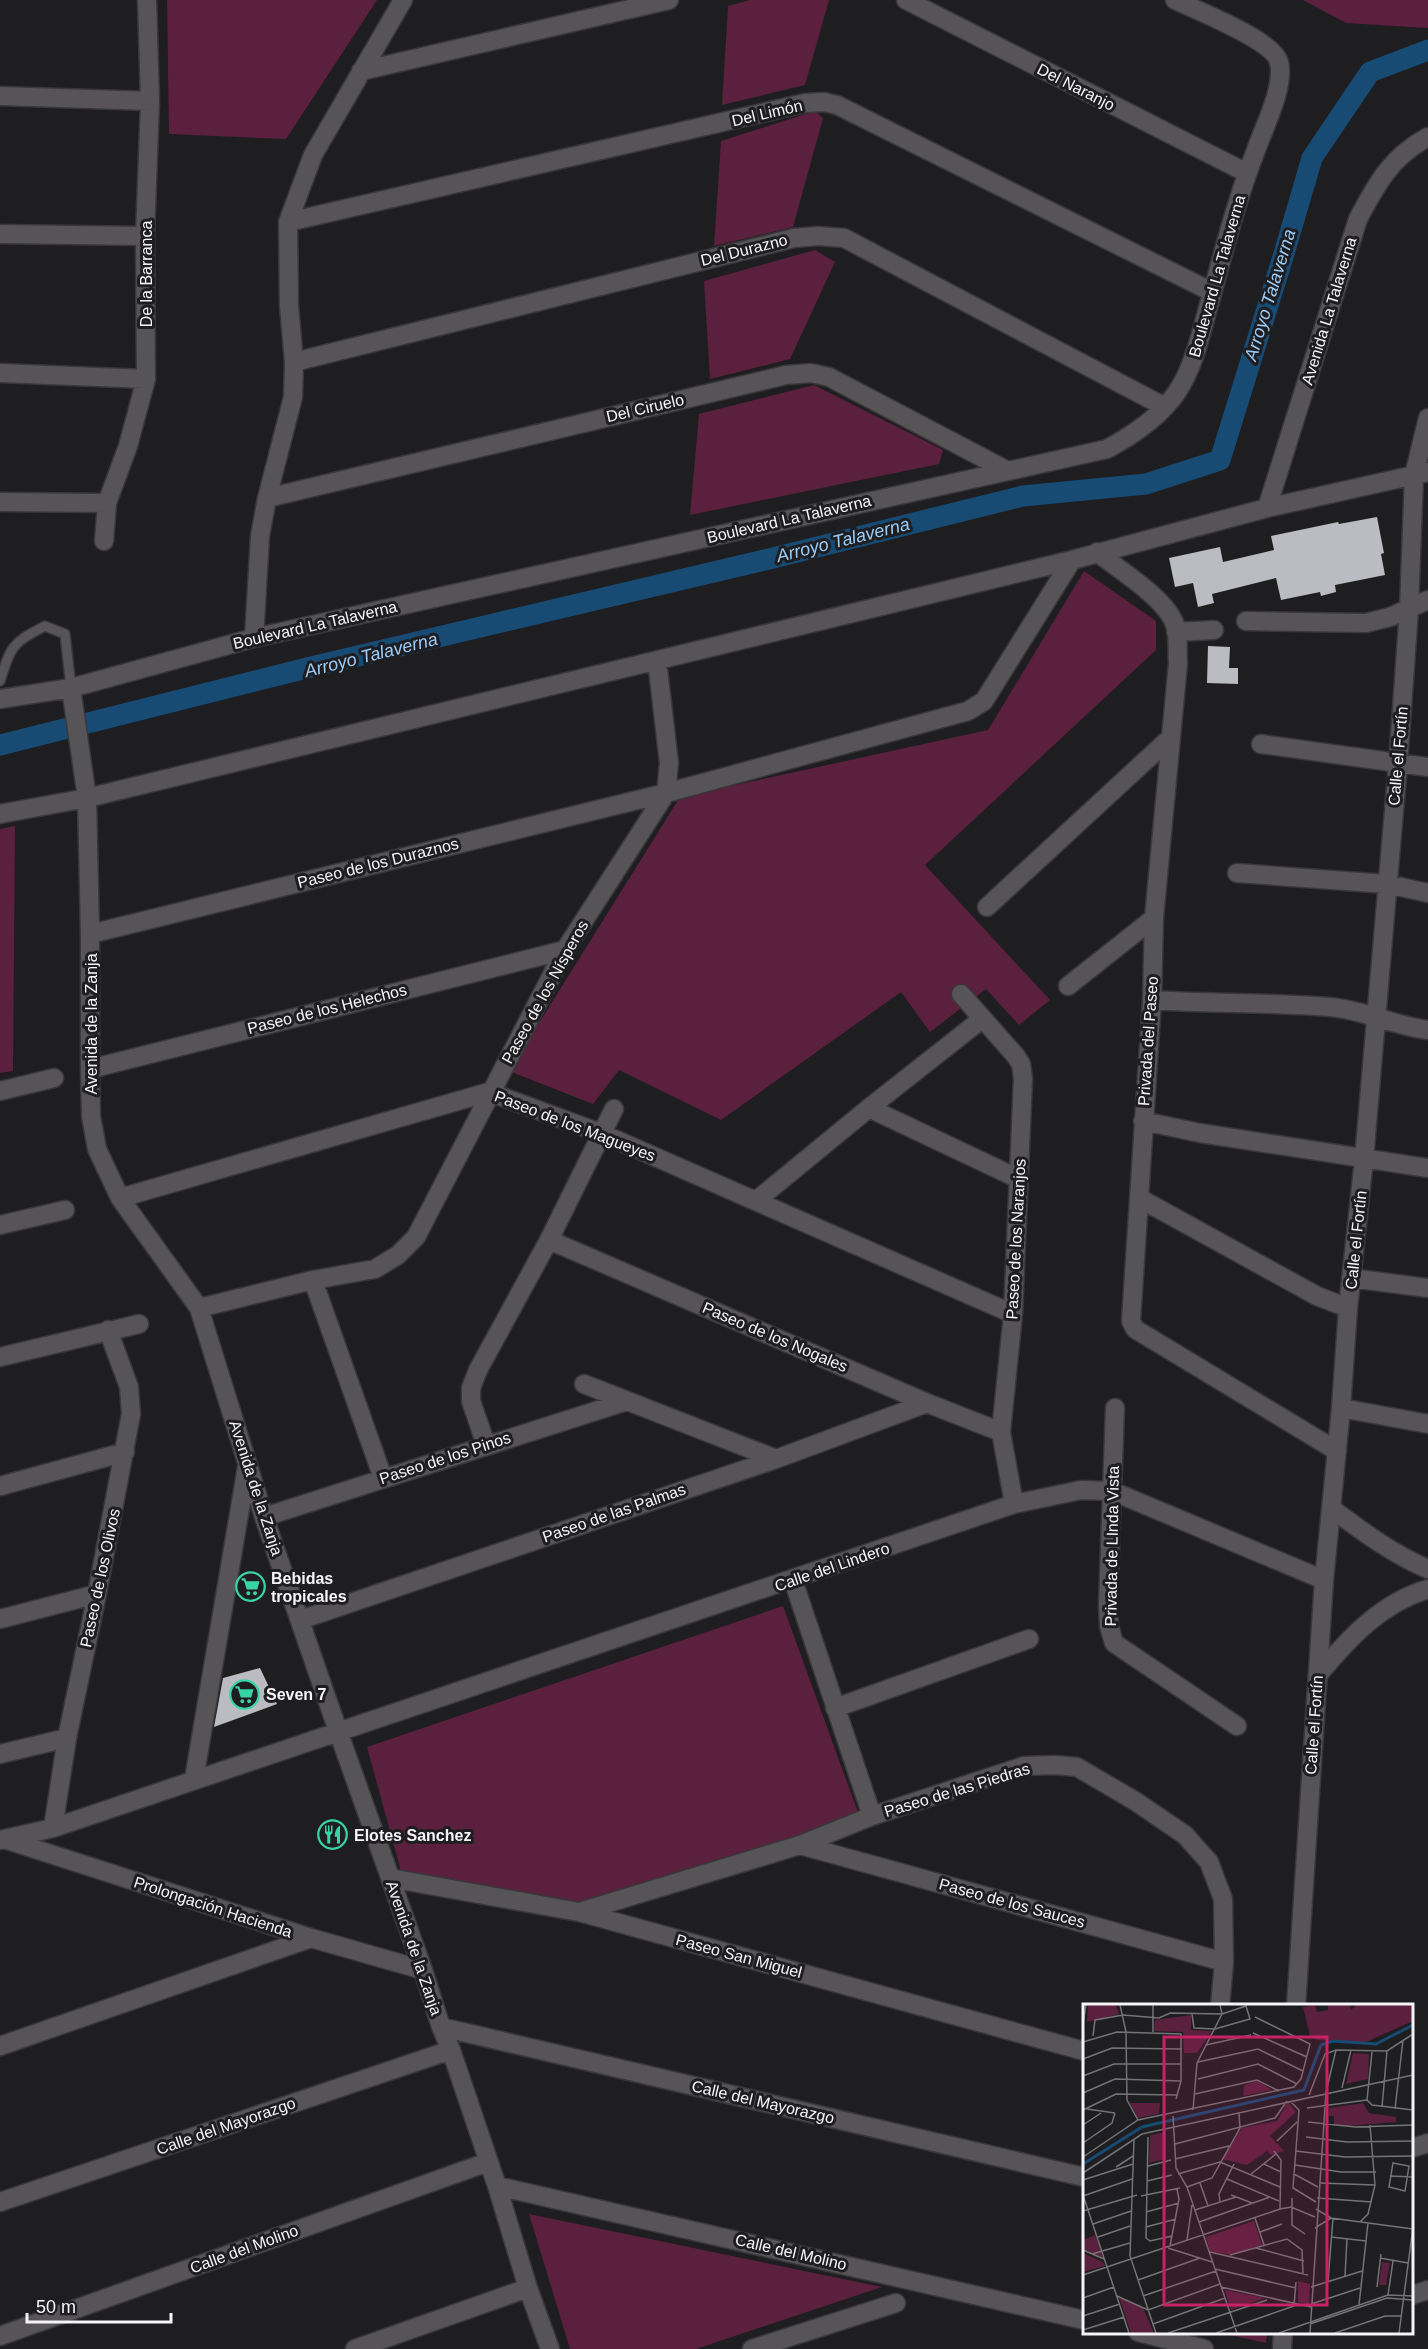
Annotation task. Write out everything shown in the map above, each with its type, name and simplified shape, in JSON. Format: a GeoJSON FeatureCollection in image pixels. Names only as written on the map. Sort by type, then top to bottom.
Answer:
{"type":"FeatureCollection","features":[{"type":"Feature","properties":{"kind":"street","name":"De la Barranca"},"geometry":{"type":"LineString","coordinates":[[104,541],[107,503],[128,446],[146,379],[145,236],[150,101],[147,0]]}},
{"type":"Feature","properties":{"kind":"street"},"geometry":{"type":"LineString","coordinates":[[254,638],[260,536],[267,498],[293,396],[294,362],[289,306],[288,222],[314,155],[403,0]]}},
{"type":"Feature","properties":{"kind":"street"},"geometry":{"type":"LineString","coordinates":[[361,70],[669,0]]}},
{"type":"Feature","properties":{"kind":"street","name":"Del Naranjo"},"geometry":{"type":"LineString","coordinates":[[906,0],[1247,173]]}},
{"type":"Feature","properties":{"kind":"street","name":"Boulevard La Talaverna"},"geometry":{"type":"LineString","coordinates":[[0,699],[71,687],[254,638],[1107,449],[1132,435],[1165,407],[1178,391],[1193,361],[1247,173],[1275,100],[1279,79],[1279,63],[1271,49],[1245,33],[1175,0]]}},
{"type":"Feature","properties":{"kind":"street"},"geometry":{"type":"LineString","coordinates":[[0,96],[150,101]]}},
{"type":"Feature","properties":{"kind":"street","name":"Del Limón"},"geometry":{"type":"LineString","coordinates":[[288,222],[805,103],[824,102],[837,105],[1212,292]]}},
{"type":"Feature","properties":{"kind":"street","name":"Avenida La Talaverna"},"geometry":{"type":"LineString","coordinates":[[1267,508],[1358,219],[1378,181],[1408,147],[1428,137]]}},
{"type":"Feature","properties":{"kind":"street"},"geometry":{"type":"LineString","coordinates":[[0,234],[145,236]]}},
{"type":"Feature","properties":{"kind":"street","name":"Del Durazno"},"geometry":{"type":"LineString","coordinates":[[294,362],[794,238],[818,236],[844,238],[1165,407]]}},
{"type":"Feature","properties":{"kind":"street"},"geometry":{"type":"LineString","coordinates":[[0,373],[146,379]]}},
{"type":"Feature","properties":{"kind":"street","name":"Del Ciruelo"},"geometry":{"type":"LineString","coordinates":[[267,498],[786,375],[810,373],[829,377],[1006,470]]}},
{"type":"Feature","properties":{"kind":"street","name":"Calle el Fortín"},"geometry":{"type":"LineString","coordinates":[[1296,2004],[1324,1580],[1341,1408],[1348,1308],[1365,1159],[1421,474],[1428,418]]}},
{"type":"Feature","properties":{"kind":"street"},"geometry":{"type":"LineString","coordinates":[[0,814],[87,798],[1072,560],[1267,508],[1421,474]]}},
{"type":"Feature","properties":{"kind":"street"},"geometry":{"type":"LineString","coordinates":[[0,501],[107,503]]}},
{"type":"Feature","properties":{"kind":"street","name":"Privada del Paseo"},"geometry":{"type":"LineString","coordinates":[[1097,552],[1168,611],[1175,625],[1178,663],[1154,918],[1152,1000],[1130,1316],[1133,1326],[1337,1451]]}},
{"type":"Feature","properties":{"kind":"street","name":"Paseo de los Duraznos"},"geometry":{"type":"LineString","coordinates":[[90,934],[666,793],[968,711],[984,701],[1072,560]]}},
{"type":"Feature","properties":{"kind":"street"},"geometry":{"type":"LineString","coordinates":[[1246,621],[1366,623],[1410,609],[1428,600]]}},
{"type":"Feature","properties":{"kind":"street"},"geometry":{"type":"LineString","coordinates":[[1176,632],[1214,630]]}},
{"type":"Feature","properties":{"kind":"street","name":"Paseo de los Nísperos"},"geometry":{"type":"LineString","coordinates":[[199,1308],[313,1280],[375,1269],[398,1256],[416,1237],[489,1092],[565,950],[666,793],[669,763],[657,661]]}},
{"type":"Feature","properties":{"kind":"street","name":"Avenida de la Zanja"},"geometry":{"type":"LineString","coordinates":[[71,687],[87,798],[91,1116],[98,1149],[120,1198],[199,1308],[264,1517],[441,2027],[451,2050],[550,2349]]}},
{"type":"Feature","properties":{"kind":"street"},"geometry":{"type":"LineString","coordinates":[[987,907],[1170,738]]}},
{"type":"Feature","properties":{"kind":"street"},"geometry":{"type":"LineString","coordinates":[[1261,744],[1428,767]]}},
{"type":"Feature","properties":{"kind":"street"},"geometry":{"type":"LineString","coordinates":[[1237,873],[1387,884],[1428,893]]}},
{"type":"Feature","properties":{"kind":"street"},"geometry":{"type":"LineString","coordinates":[[1068,986],[1154,918]]}},
{"type":"Feature","properties":{"kind":"street","name":"Paseo de los Helechos"},"geometry":{"type":"LineString","coordinates":[[90,1069],[565,950]]}},
{"type":"Feature","properties":{"kind":"street","name":"Paseo de los Naranjos"},"geometry":{"type":"LineString","coordinates":[[961,994],[1015,1055],[1021,1064],[1023,1078],[1013,1314],[1001,1432],[1014,1504]]}},
{"type":"Feature","properties":{"kind":"street"},"geometry":{"type":"LineString","coordinates":[[1152,1000],[1330,1007],[1428,1030]]}},
{"type":"Feature","properties":{"kind":"street"},"geometry":{"type":"LineString","coordinates":[[756,1200],[982,1019]]}},
{"type":"Feature","properties":{"kind":"street"},"geometry":{"type":"LineString","coordinates":[[0,1091],[54,1078]]}},
{"type":"Feature","properties":{"kind":"street","name":"Paseo de los Magueyes"},"geometry":{"type":"LineString","coordinates":[[120,1198],[489,1092],[603,1134],[1013,1314]]}},
{"type":"Feature","properties":{"kind":"street"},"geometry":{"type":"LineString","coordinates":[[869,1108],[1019,1179]]}},
{"type":"Feature","properties":{"kind":"street"},"geometry":{"type":"LineString","coordinates":[[486,1445],[471,1401],[471,1388],[478,1370],[549,1240],[614,1109]]}},
{"type":"Feature","properties":{"kind":"street"},"geometry":{"type":"LineString","coordinates":[[1143,1121],[1200,1133],[1428,1168]]}},
{"type":"Feature","properties":{"kind":"street"},"geometry":{"type":"LineString","coordinates":[[1139,1198],[1317,1296],[1348,1308]]}},
{"type":"Feature","properties":{"kind":"street"},"geometry":{"type":"LineString","coordinates":[[0,1225],[65,1210]]}},
{"type":"Feature","properties":{"kind":"street","name":"Paseo de los Nogales"},"geometry":{"type":"LineString","coordinates":[[549,1240],[927,1403],[1001,1432]]}},
{"type":"Feature","properties":{"kind":"street"},"geometry":{"type":"LineString","coordinates":[[1351,1278],[1428,1288]]}},
{"type":"Feature","properties":{"kind":"street"},"geometry":{"type":"LineString","coordinates":[[313,1280],[383,1478]]}},
{"type":"Feature","properties":{"kind":"street"},"geometry":{"type":"LineString","coordinates":[[0,1357],[139,1324]]}},
{"type":"Feature","properties":{"kind":"street","name":"Paseo de los Olivos"},"geometry":{"type":"LineString","coordinates":[[53,1828],[67,1738],[131,1414],[129,1388],[108,1330]]}},
{"type":"Feature","properties":{"kind":"street"},"geometry":{"type":"LineString","coordinates":[[584,1384],[776,1459]]}},
{"type":"Feature","properties":{"kind":"street","name":"Paseo de los Pinos"},"geometry":{"type":"LineString","coordinates":[[264,1517],[627,1401]]}},
{"type":"Feature","properties":{"kind":"street","name":"Paseo de las Palmas"},"geometry":{"type":"LineString","coordinates":[[300,1620],[776,1459],[927,1403]]}},
{"type":"Feature","properties":{"kind":"street","name":"Privada de LInda Vista"},"geometry":{"type":"LineString","coordinates":[[1115,1408],[1108,1605],[1109,1626],[1114,1643],[1237,1726]]}},
{"type":"Feature","properties":{"kind":"street"},"geometry":{"type":"LineString","coordinates":[[1341,1408],[1428,1424]]}},
{"type":"Feature","properties":{"kind":"street"},"geometry":{"type":"LineString","coordinates":[[0,1486],[125,1452]]}},
{"type":"Feature","properties":{"kind":"street"},"geometry":{"type":"LineString","coordinates":[[194,1779],[247,1465]]}},
{"type":"Feature","properties":{"kind":"street","name":"Calle del Lindero"},"geometry":{"type":"LineString","coordinates":[[2,1839],[53,1828],[1014,1504],[1081,1490],[1112,1491],[1324,1580]]}},
{"type":"Feature","properties":{"kind":"street"},"geometry":{"type":"LineString","coordinates":[[1331,1508],[1370,1538],[1428,1569]]}},
{"type":"Feature","properties":{"kind":"street"},"geometry":{"type":"LineString","coordinates":[[793,1580],[872,1816]]}},
{"type":"Feature","properties":{"kind":"street"},"geometry":{"type":"LineString","coordinates":[[1318,1675],[1348,1638],[1387,1606],[1428,1589]]}},
{"type":"Feature","properties":{"kind":"street"},"geometry":{"type":"LineString","coordinates":[[0,1619],[97,1594]]}},
{"type":"Feature","properties":{"kind":"street"},"geometry":{"type":"LineString","coordinates":[[836,1708],[1029,1639]]}},
{"type":"Feature","properties":{"kind":"street"},"geometry":{"type":"LineString","coordinates":[[0,1754],[67,1738]]}},
{"type":"Feature","properties":{"kind":"street","name":"Paseo de las Piedras"},"geometry":{"type":"LineString","coordinates":[[579,1912],[800,1845],[872,1816],[1024,1766],[1077,1767],[1135,1801],[1185,1835],[1209,1862],[1223,1899],[1224,1962],[1220,2004]]}},
{"type":"Feature","properties":{"kind":"street","name":"Prolongación Hacienda"},"geometry":{"type":"LineString","coordinates":[[2,1839],[310,1938],[423,1970]]}},
{"type":"Feature","properties":{"kind":"street","name":"Paseo de los Sauces"},"geometry":{"type":"LineString","coordinates":[[800,1845],[1224,1962]]}},
{"type":"Feature","properties":{"kind":"street","name":"Paseo San Miguel"},"geometry":{"type":"LineString","coordinates":[[390,1878],[579,1912],[1083,2051]]}},
{"type":"Feature","properties":{"kind":"street"},"geometry":{"type":"LineString","coordinates":[[0,2046],[310,1938]]}},
{"type":"Feature","properties":{"kind":"street","name":"Calle del Mayorazgo"},"geometry":{"type":"LineString","coordinates":[[441,2027],[1083,2177]]}},
{"type":"Feature","properties":{"kind":"street","name":"Calle del Mayorazgo"},"geometry":{"type":"LineString","coordinates":[[0,2202],[451,2050]]}},
{"type":"Feature","properties":{"kind":"street"},"geometry":{"type":"LineString","coordinates":[[1413,2148],[1428,2143]]}},
{"type":"Feature","properties":{"kind":"street","name":"Calle del Molino"},"geometry":{"type":"LineString","coordinates":[[0,2336],[488,2162]]}},
{"type":"Feature","properties":{"kind":"street","name":"Calle del Molino"},"geometry":{"type":"LineString","coordinates":[[497,2186],[1083,2320]]}},
{"type":"Feature","properties":{"kind":"street"},"geometry":{"type":"LineString","coordinates":[[355,2349],[528,2288]]}},
{"type":"Feature","properties":{"kind":"street"},"geometry":{"type":"LineString","coordinates":[[1413,2295],[1428,2290]]}},
{"type":"Feature","properties":{"kind":"street"},"geometry":{"type":"LineString","coordinates":[[752,2349],[896,2304]]}},
{"type":"Feature","properties":{"kind":"street"},"geometry":{"type":"LineString","coordinates":[[1138,2349],[1147,2334],[1204,2349]]}},
{"type":"Feature","properties":{"kind":"lane"},"geometry":{"type":"LineString","coordinates":[[0,681],[9,650],[22,638],[45,626],[66,634],[71,687]]}},
{"type":"Feature","properties":{"kind":"shaded area"},"geometry":{"type":"Polygon","coordinates":[[[167,0],[377,0],[286,139],[169,134],[167,0]]]}},
{"type":"Feature","properties":{"kind":"shaded area"},"geometry":{"type":"Polygon","coordinates":[[[750,0],[829,0],[805,85],[722,105],[728,6],[750,0]]]}},
{"type":"Feature","properties":{"kind":"shaded area"},"geometry":{"type":"Polygon","coordinates":[[[1303,0],[1428,0],[1428,28],[1346,23],[1303,0]]]}},
{"type":"Feature","properties":{"kind":"shaded area"},"geometry":{"type":"Polygon","coordinates":[[[815,111],[823,118],[793,227],[714,246],[721,141],[815,111]]]}},
{"type":"Feature","properties":{"kind":"shaded area"},"geometry":{"type":"Polygon","coordinates":[[[815,250],[835,262],[790,359],[710,379],[704,281],[815,250]]]}},
{"type":"Feature","properties":{"kind":"shaded area"},"geometry":{"type":"Polygon","coordinates":[[[814,385],[943,450],[939,464],[690,515],[699,414],[814,385]]]}},
{"type":"Feature","properties":{"kind":"shaded area"},"geometry":{"type":"Polygon","coordinates":[[[1084,571],[1156,621],[1156,650],[925,865],[1050,1000],[1019,1025],[986,989],[930,1032],[901,992],[721,1120],[619,1070],[593,1104],[509,1071],[680,797],[988,730],[1084,571]]]}},
{"type":"Feature","properties":{"kind":"shaded area"},"geometry":{"type":"Polygon","coordinates":[[[15,826],[13,1071],[0,1073],[0,829],[15,826]]]}},
{"type":"Feature","properties":{"kind":"shaded area"},"geometry":{"type":"Polygon","coordinates":[[[783,1606],[860,1818],[575,1909],[402,1875],[367,1747],[783,1606]]]}},
{"type":"Feature","properties":{"kind":"shaded area"},"geometry":{"type":"Polygon","coordinates":[[[529,2214],[882,2287],[696,2349],[570,2349],[529,2214]]]}},
{"type":"Feature","properties":{"kind":"shaded area"},"geometry":{"type":"Polygon","coordinates":[[[1226,2334],[1267,2334],[1266,2343],[1226,2334]]]}},
{"type":"Feature","properties":{"kind":"building"},"geometry":{"type":"Polygon","coordinates":[[[1377,517],[1384,553],[1381,554],[1385,575],[1335,585],[1336,592],[1321,596],[1320,592],[1281,600],[1276,578],[1212,594],[1214,603],[1198,607],[1193,583],[1175,587],[1169,558],[1220,547],[1223,562],[1274,550],[1271,536],[1338,522],[1339,524],[1377,517]]]}},
{"type":"Feature","properties":{"kind":"building"},"geometry":{"type":"Polygon","coordinates":[[[1208,646],[1230,647],[1229,668],[1238,668],[1238,684],[1207,683],[1208,646]]]}},
{"type":"Feature","properties":{"kind":"building"},"geometry":{"type":"Polygon","coordinates":[[[260,1668],[277,1704],[214,1727],[223,1678],[260,1668]]]}},
{"type":"Feature","properties":{"kind":"waterway","name":"Arroyo Talaverna"},"geometry":{"type":"LineString","coordinates":[[0,745],[307,668],[773,558],[1023,496],[1146,484],[1220,460],[1312,158],[1370,72],[1428,50]]}},
{"type":"Feature","properties":{"kind":"place","name":"Bebidas tropicales"},"geometry":{"type":"Point","coordinates":[250,1587]}},
{"type":"Feature","properties":{"kind":"place","name":"Seven 7"},"geometry":{"type":"Point","coordinates":[245,1694]}},
{"type":"Feature","properties":{"kind":"place","name":"Elotes Sanchez"},"geometry":{"type":"Point","coordinates":[333,1835]}}]}
